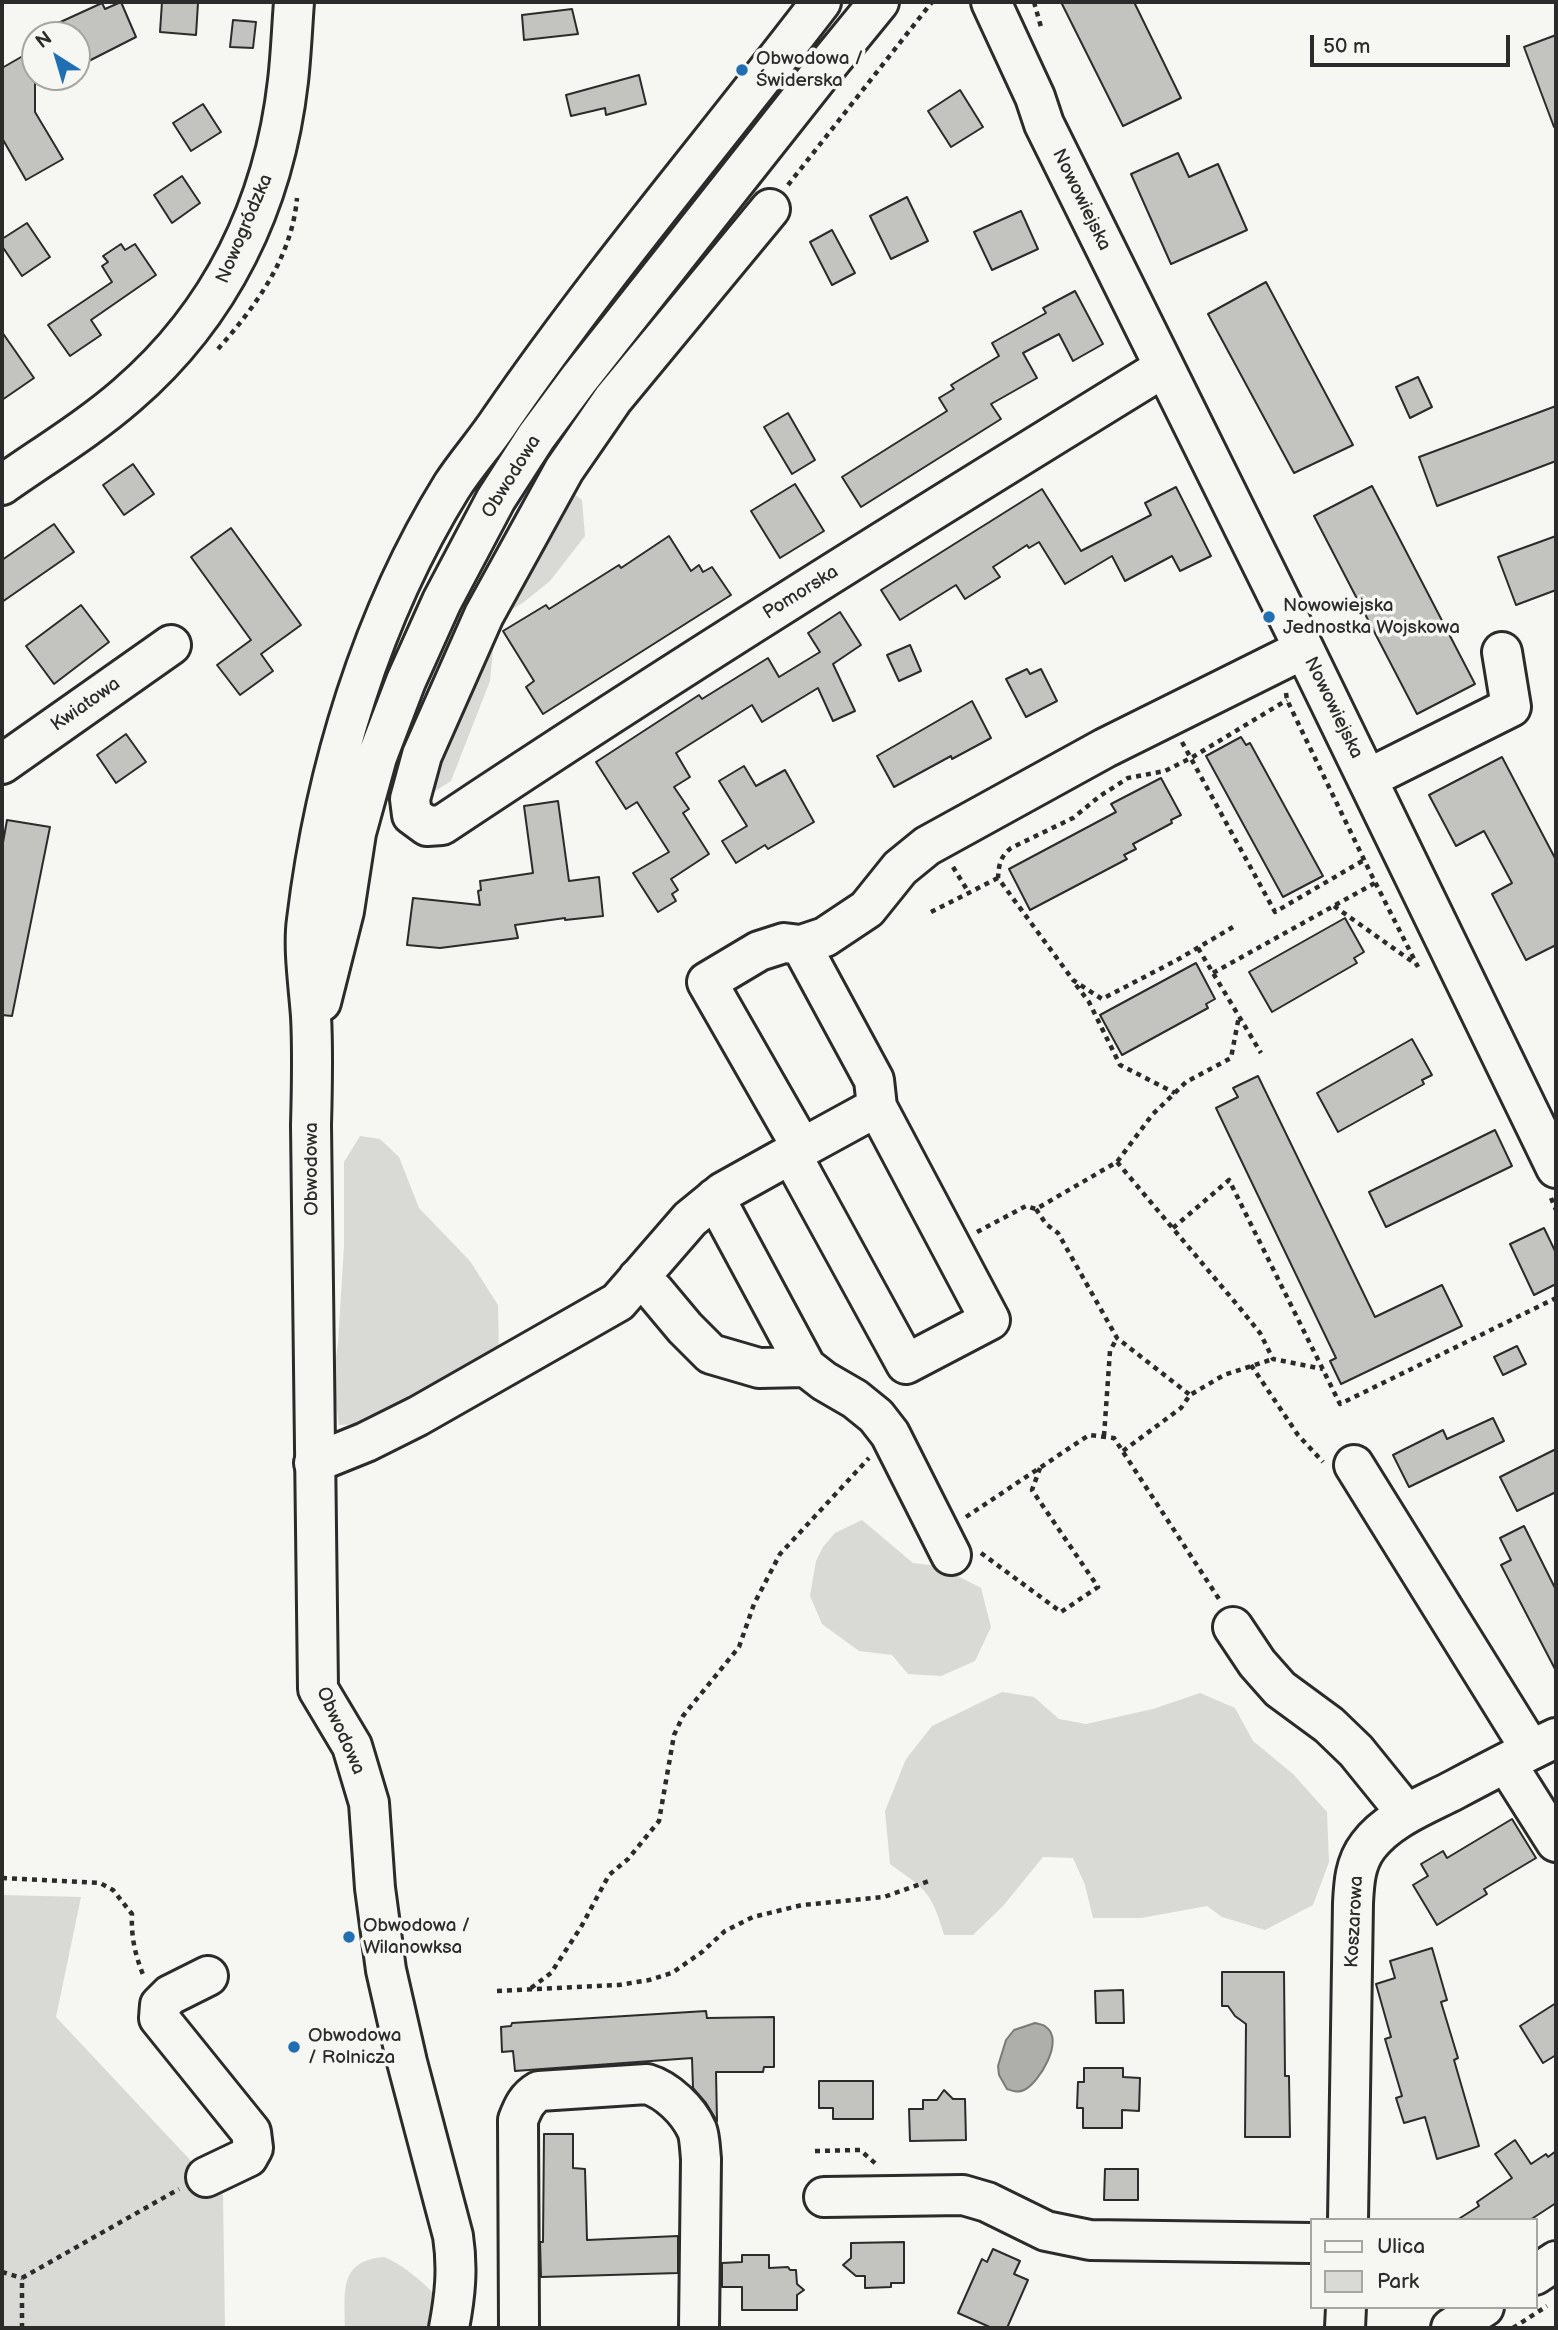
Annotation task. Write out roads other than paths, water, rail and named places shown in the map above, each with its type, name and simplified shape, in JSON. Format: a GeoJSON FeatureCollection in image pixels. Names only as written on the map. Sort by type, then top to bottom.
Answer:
{"type":"FeatureCollection","features":[{"type":"Feature","properties":{"kind":"street","name":"Nowogródzka"},"geometry":{"type":"LineString","coordinates":[[2,485],[101,416],[135,388],[176,347],[222,284],[253,219],[273,162],[288,82],[294,2]]}},
{"type":"Feature","properties":{"kind":"street","name":"Obwodowa"},"geometry":{"type":"LineString","coordinates":[[449,2328],[456,2290],[457,2261],[386,1970],[375,1888],[369,1803],[352,1746],[318,1689],[312,1038],[306,925],[316,859],[329,792],[351,710],[410,564],[453,485],[605,276],[821,2]]}},
{"type":"Feature","properties":{"kind":"street","name":"Obwodowa"},"geometry":{"type":"LineString","coordinates":[[312,1038],[344,911],[356,833],[377,757],[406,681],[442,601],[496,499],[536,437],[587,368],[879,2]]}},
{"type":"Feature","properties":{"kind":"street","name":"Nowowiejska"},"geometry":{"type":"LineString","coordinates":[[992,2],[1035,97],[1044,124],[1163,368],[1294,654],[1367,779],[1556,1168]]}},
{"type":"Feature","properties":{"kind":"street","name":"Nowowiejska"},"geometry":{"type":"LineString","coordinates":[[1017,2],[1035,97]]}},
{"type":"Feature","properties":{"kind":"street","name":"Pomorska"},"geometry":{"type":"LineString","coordinates":[[770,209],[613,399],[564,470],[484,615],[422,755],[410,799],[412,816],[427,826],[442,825],[591,726],[980,480],[1163,368]]}},
{"type":"Feature","properties":{"kind":"street","name":"Kwiatowa"},"geometry":{"type":"LineString","coordinates":[[2,764],[171,645]]}},
{"type":"Feature","properties":{"kind":"street"},"geometry":{"type":"LineString","coordinates":[[1367,779],[1511,707],[1502,652]]}},
{"type":"Feature","properties":{"kind":"street"},"geometry":{"type":"LineString","coordinates":[[801,945],[874,1080],[877,1107],[990,1320],[906,1364],[708,982],[759,951],[784,943],[801,945],[825,937],[867,909],[900,868],[928,846],[1105,748],[1294,654]]}},
{"type":"Feature","properties":{"kind":"street"},"geometry":{"type":"LineString","coordinates":[[314,1463],[366,1442],[430,1409],[618,1302],[690,1219],[715,1198],[877,1107]]}},
{"type":"Feature","properties":{"kind":"street"},"geometry":{"type":"LineString","coordinates":[[715,1198],[806,1367],[876,1416],[964,1553]]}},
{"type":"Feature","properties":{"kind":"street"},"geometry":{"type":"LineString","coordinates":[[638,1278],[654,1291],[711,1354],[759,1368],[806,1367]]}},
{"type":"Feature","properties":{"kind":"street"},"geometry":{"type":"LineString","coordinates":[[1354,1465],[1531,1750],[1556,1842]]}},
{"type":"Feature","properties":{"kind":"street"},"geometry":{"type":"LineString","coordinates":[[1233,1627],[1257,1663],[1280,1689],[1329,1726],[1356,1751],[1407,1814]]}},
{"type":"Feature","properties":{"kind":"street","name":"Koszarowa"},"geometry":{"type":"LineString","coordinates":[[1348,2218],[1354,1882],[1359,1863],[1368,1846],[1383,1830],[1407,1814],[1531,1750]]}},
{"type":"Feature","properties":{"kind":"street"},"geometry":{"type":"LineString","coordinates":[[206,2177],[248,2157],[253,2148],[251,2132],[159,2018],[160,2005],[170,1995],[208,1976]]}},
{"type":"Feature","properties":{"kind":"street"},"geometry":{"type":"LineString","coordinates":[[519,2328],[518,2120],[524,2105],[530,2096],[539,2091],[647,2084],[662,2088],[688,2116],[698,2132],[701,2159],[699,2328]]}},
{"type":"Feature","properties":{"kind":"street"},"geometry":{"type":"LineString","coordinates":[[824,2197],[963,2195],[987,2202],[1046,2231],[1090,2240],[1310,2243]]}},
{"type":"Feature","properties":{"kind":"street"},"geometry":{"type":"LineString","coordinates":[[1537,2274],[1556,2261]]}},
{"type":"Feature","properties":{"kind":"street"},"geometry":{"type":"LineString","coordinates":[[1345,2328],[1346,2309]]}},
{"type":"Feature","properties":{"kind":"street"},"geometry":{"type":"LineString","coordinates":[[1451,2328],[1481,2309]]}},
{"type":"Feature","properties":{"kind":"place","name":"Obwodowa / Świderska"},"geometry":{"type":"Point","coordinates":[742,70]}},
{"type":"Feature","properties":{"kind":"place","name":"Nowowiejska Jednostka Wojskowa"},"geometry":{"type":"Point","coordinates":[1269,617]}},
{"type":"Feature","properties":{"kind":"place","name":"Obwodowa / Wilanowksa"},"geometry":{"type":"Point","coordinates":[349,1937]}},
{"type":"Feature","properties":{"kind":"place","name":"Obwodowa / Rolnicza"},"geometry":{"type":"Point","coordinates":[294,2047]}}]}
